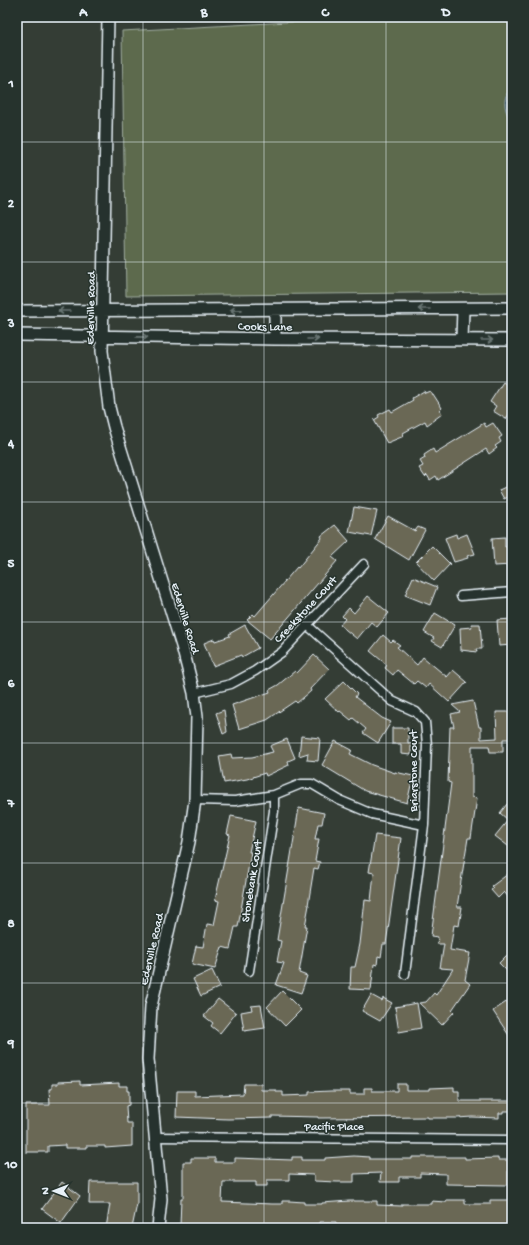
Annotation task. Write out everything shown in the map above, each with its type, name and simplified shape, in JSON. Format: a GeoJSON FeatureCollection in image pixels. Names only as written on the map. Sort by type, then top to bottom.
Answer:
{"type":"FeatureCollection","features":[{"type":"Feature","properties":{"kind":"street","name":"Ederville Road"},"geometry":{"type":"LineString","coordinates":[[108,17],[103,311],[104,371],[114,427],[182,646],[194,693],[197,717],[195,800],[189,842],[151,1006],[148,1059],[161,1199],[158,1228]]}},
{"type":"Feature","properties":{"kind":"street","name":"Cooks Lane"},"geometry":{"type":"LineString","coordinates":[[17,311],[512,308]]}},
{"type":"Feature","properties":{"kind":"street"},"geometry":{"type":"LineString","coordinates":[[462,309],[462,340]]}},
{"type":"Feature","properties":{"kind":"street"},"geometry":{"type":"LineString","coordinates":[[275,310],[275,339]]}},
{"type":"Feature","properties":{"kind":"street","name":"Cooks Lane"},"geometry":{"type":"LineString","coordinates":[[17,335],[275,339],[512,340]]}},
{"type":"Feature","properties":{"kind":"street","name":"Creekstone Court"},"geometry":{"type":"LineString","coordinates":[[194,693],[231,684],[255,671],[282,652],[306,624],[364,564]]}},
{"type":"Feature","properties":{"kind":"street"},"geometry":{"type":"LineString","coordinates":[[461,596],[512,592]]}},
{"type":"Feature","properties":{"kind":"street","name":"Briarstone Court"},"geometry":{"type":"LineString","coordinates":[[306,624],[392,701],[416,712],[425,722],[427,745],[424,825],[405,974]]}},
{"type":"Feature","properties":{"kind":"street"},"geometry":{"type":"LineString","coordinates":[[195,800],[235,801],[274,795],[301,784],[312,784],[339,800],[372,814],[424,825]]}},
{"type":"Feature","properties":{"kind":"street","name":"Stonebank Court"},"geometry":{"type":"LineString","coordinates":[[249,971],[274,811],[274,795]]}},
{"type":"Feature","properties":{"kind":"street","name":"Pacific Place"},"geometry":{"type":"LineString","coordinates":[[155,1137],[512,1140]]}},
{"type":"Feature","properties":{"kind":"green space"},"geometry":{"type":"Polygon","coordinates":[[[382,17],[512,17],[512,292],[126,296],[122,31],[382,17]]]}},
{"type":"Feature","properties":{"kind":"water"},"geometry":{"type":"Polygon","coordinates":[[[512,87],[512,123],[507,114],[505,100],[506,95],[512,87]]]}},
{"type":"Feature","properties":{"kind":"building"},"geometry":{"type":"Polygon","coordinates":[[[503,382],[512,388],[512,409],[506,419],[493,411],[496,406],[490,402],[503,382]]]}},
{"type":"Feature","properties":{"kind":"building"},"geometry":{"type":"Polygon","coordinates":[[[424,391],[425,393],[430,391],[432,395],[433,394],[442,408],[440,410],[442,414],[427,425],[425,421],[403,433],[404,436],[387,443],[374,420],[379,417],[378,415],[390,409],[392,412],[413,400],[412,398],[424,391]]]}},
{"type":"Feature","properties":{"kind":"building"},"geometry":{"type":"Polygon","coordinates":[[[484,423],[486,427],[493,423],[502,436],[499,438],[501,442],[495,446],[497,448],[489,454],[486,449],[438,480],[436,476],[430,480],[427,475],[425,477],[419,468],[423,466],[420,461],[425,458],[424,455],[433,449],[435,453],[484,423]]]}},
{"type":"Feature","properties":{"kind":"building"},"geometry":{"type":"Polygon","coordinates":[[[512,484],[512,495],[504,499],[499,490],[512,484]]]}},
{"type":"Feature","properties":{"kind":"building"},"geometry":{"type":"Polygon","coordinates":[[[354,507],[377,511],[371,536],[349,532],[354,507]]]}},
{"type":"Feature","properties":{"kind":"building"},"geometry":{"type":"Polygon","coordinates":[[[388,516],[415,531],[418,527],[425,530],[409,560],[375,539],[388,516]]]}},
{"type":"Feature","properties":{"kind":"building"},"geometry":{"type":"Polygon","coordinates":[[[335,525],[349,541],[332,557],[337,561],[270,639],[247,620],[253,614],[255,616],[297,567],[298,568],[322,538],[321,536],[335,525]]]}},
{"type":"Feature","properties":{"kind":"building"},"geometry":{"type":"Polygon","coordinates":[[[456,534],[457,538],[467,534],[475,554],[467,556],[468,558],[454,562],[445,538],[456,534]]]}},
{"type":"Feature","properties":{"kind":"building"},"geometry":{"type":"Polygon","coordinates":[[[505,537],[505,547],[512,546],[512,565],[494,566],[492,538],[505,537]]]}},
{"type":"Feature","properties":{"kind":"building"},"geometry":{"type":"Polygon","coordinates":[[[432,546],[450,564],[434,581],[416,562],[432,546]]]}},
{"type":"Feature","properties":{"kind":"building"},"geometry":{"type":"Polygon","coordinates":[[[413,577],[437,587],[430,605],[405,595],[413,577]]]}},
{"type":"Feature","properties":{"kind":"building"},"geometry":{"type":"Polygon","coordinates":[[[368,596],[389,613],[377,627],[371,622],[357,639],[340,625],[345,619],[342,616],[349,608],[354,613],[368,596]]]}},
{"type":"Feature","properties":{"kind":"building"},"geometry":{"type":"Polygon","coordinates":[[[435,613],[455,625],[442,647],[432,641],[434,638],[424,632],[435,613]]]}},
{"type":"Feature","properties":{"kind":"building"},"geometry":{"type":"Polygon","coordinates":[[[512,619],[512,645],[499,646],[497,620],[512,619]]]}},
{"type":"Feature","properties":{"kind":"building"},"geometry":{"type":"Polygon","coordinates":[[[471,624],[480,624],[482,649],[476,649],[477,652],[461,650],[460,628],[472,627],[471,624]]]}},
{"type":"Feature","properties":{"kind":"building"},"geometry":{"type":"Polygon","coordinates":[[[245,625],[258,648],[242,657],[241,655],[213,666],[204,643],[214,639],[215,641],[230,636],[229,634],[245,625]]]}},
{"type":"Feature","properties":{"kind":"building"},"geometry":{"type":"Polygon","coordinates":[[[383,635],[391,642],[393,640],[400,645],[397,647],[417,665],[423,657],[447,677],[453,670],[467,682],[449,702],[429,684],[426,688],[417,681],[414,684],[397,670],[393,675],[385,668],[387,665],[370,651],[383,635]]]}},
{"type":"Feature","properties":{"kind":"building"},"geometry":{"type":"Polygon","coordinates":[[[314,655],[329,669],[310,689],[311,691],[297,703],[295,701],[267,720],[239,729],[232,705],[270,692],[269,690],[278,685],[295,671],[297,673],[314,655]]]}},
{"type":"Feature","properties":{"kind":"building"},"geometry":{"type":"Polygon","coordinates":[[[344,681],[357,694],[355,697],[382,718],[391,722],[378,743],[363,733],[366,729],[353,718],[351,720],[340,711],[339,712],[325,699],[344,681]]]}},
{"type":"Feature","properties":{"kind":"building"},"geometry":{"type":"Polygon","coordinates":[[[473,701],[479,727],[481,727],[481,739],[497,738],[496,712],[512,712],[512,739],[503,739],[503,752],[490,752],[489,746],[472,746],[472,797],[477,798],[471,838],[468,838],[457,907],[462,907],[459,926],[454,925],[450,950],[470,953],[465,980],[470,984],[452,1010],[454,1012],[442,1025],[419,1003],[426,1002],[434,993],[436,995],[453,969],[440,968],[444,944],[437,944],[438,937],[431,936],[451,783],[448,782],[450,727],[454,727],[451,714],[460,712],[452,705],[473,701]]]}},
{"type":"Feature","properties":{"kind":"building"},"geometry":{"type":"Polygon","coordinates":[[[224,710],[227,732],[223,734],[216,713],[224,710]]]}},
{"type":"Feature","properties":{"kind":"building"},"geometry":{"type":"Polygon","coordinates":[[[392,728],[408,728],[408,743],[411,743],[411,755],[401,754],[401,744],[392,744],[392,728]]]}},
{"type":"Feature","properties":{"kind":"building"},"geometry":{"type":"Polygon","coordinates":[[[301,736],[320,738],[318,761],[307,760],[308,753],[299,756],[301,736]]]}},
{"type":"Feature","properties":{"kind":"building"},"geometry":{"type":"Polygon","coordinates":[[[287,739],[295,758],[288,761],[289,765],[266,776],[265,773],[247,779],[224,783],[219,756],[231,754],[232,758],[252,757],[273,752],[270,746],[287,739]]]}},
{"type":"Feature","properties":{"kind":"building"},"geometry":{"type":"Polygon","coordinates":[[[335,741],[352,750],[350,754],[372,765],[395,773],[413,776],[407,803],[365,791],[322,765],[335,741]]]}},
{"type":"Feature","properties":{"kind":"building"},"geometry":{"type":"Polygon","coordinates":[[[507,804],[512,809],[512,849],[495,836],[508,820],[500,813],[507,804]]]}},
{"type":"Feature","properties":{"kind":"building"},"geometry":{"type":"Polygon","coordinates":[[[299,808],[324,813],[322,824],[318,824],[315,839],[319,839],[315,861],[320,862],[318,869],[314,868],[308,905],[305,926],[307,926],[299,973],[307,976],[301,993],[276,985],[284,963],[277,962],[281,941],[277,940],[299,808]]]}},
{"type":"Feature","properties":{"kind":"building"},"geometry":{"type":"Polygon","coordinates":[[[231,816],[256,821],[249,852],[251,852],[238,927],[235,927],[230,949],[222,947],[215,969],[192,964],[196,946],[203,947],[207,924],[214,925],[219,901],[215,900],[230,835],[227,834],[231,816]]]}},
{"type":"Feature","properties":{"kind":"building"},"geometry":{"type":"Polygon","coordinates":[[[375,835],[401,838],[386,944],[383,944],[381,957],[378,956],[377,965],[374,964],[371,990],[350,989],[351,967],[355,967],[360,944],[365,900],[371,901],[374,873],[369,872],[375,835]]]}},
{"type":"Feature","properties":{"kind":"building"},"geometry":{"type":"Polygon","coordinates":[[[512,871],[512,901],[504,892],[498,898],[491,890],[494,888],[492,886],[512,871]]]}},
{"type":"Feature","properties":{"kind":"building"},"geometry":{"type":"Polygon","coordinates":[[[512,950],[512,969],[508,972],[499,963],[512,950]]]}},
{"type":"Feature","properties":{"kind":"building"},"geometry":{"type":"Polygon","coordinates":[[[212,970],[220,987],[201,996],[193,979],[212,970]]]}},
{"type":"Feature","properties":{"kind":"building"},"geometry":{"type":"Polygon","coordinates":[[[282,991],[301,1010],[285,1026],[267,1007],[282,991]]]}},
{"type":"Feature","properties":{"kind":"building"},"geometry":{"type":"Polygon","coordinates":[[[371,995],[382,1001],[383,998],[392,1003],[380,1021],[362,1011],[371,995]]]}},
{"type":"Feature","properties":{"kind":"building"},"geometry":{"type":"Polygon","coordinates":[[[512,998],[512,1040],[493,1011],[512,998]]]}},
{"type":"Feature","properties":{"kind":"building"},"geometry":{"type":"Polygon","coordinates":[[[218,999],[236,1013],[220,1033],[211,1026],[213,1023],[204,1016],[218,999]]]}},
{"type":"Feature","properties":{"kind":"building"},"geometry":{"type":"Polygon","coordinates":[[[417,1003],[421,1028],[399,1032],[395,1007],[417,1003]]]}},
{"type":"Feature","properties":{"kind":"building"},"geometry":{"type":"Polygon","coordinates":[[[261,1005],[265,1028],[244,1031],[241,1012],[252,1010],[251,1006],[261,1005]]]}},
{"type":"Feature","properties":{"kind":"building"},"geometry":{"type":"Polygon","coordinates":[[[80,1081],[80,1085],[119,1083],[119,1086],[127,1086],[127,1091],[129,1091],[129,1105],[126,1106],[127,1123],[132,1123],[132,1146],[105,1148],[105,1146],[86,1146],[86,1148],[65,1148],[65,1145],[48,1146],[48,1152],[26,1152],[26,1105],[50,1105],[49,1089],[52,1089],[52,1084],[58,1084],[58,1082],[80,1081]]]}},
{"type":"Feature","properties":{"kind":"building"},"geometry":{"type":"Polygon","coordinates":[[[244,1084],[261,1084],[261,1090],[276,1090],[276,1092],[283,1092],[283,1096],[309,1095],[309,1092],[331,1091],[350,1091],[350,1094],[364,1094],[364,1088],[372,1088],[372,1091],[397,1091],[397,1084],[406,1084],[406,1090],[430,1090],[430,1088],[454,1087],[454,1091],[459,1091],[459,1101],[512,1101],[512,1111],[503,1111],[503,1113],[499,1113],[499,1118],[318,1118],[272,1116],[272,1118],[228,1119],[176,1117],[177,1091],[195,1091],[195,1096],[243,1094],[244,1084]]]}},
{"type":"Feature","properties":{"kind":"building"},"geometry":{"type":"Polygon","coordinates":[[[354,1156],[369,1157],[369,1159],[412,1159],[412,1157],[465,1157],[465,1159],[498,1158],[498,1160],[508,1160],[508,1185],[446,1184],[446,1174],[420,1173],[420,1177],[399,1177],[399,1182],[380,1182],[381,1173],[354,1174],[354,1182],[337,1182],[314,1181],[314,1175],[289,1174],[289,1180],[267,1180],[267,1186],[256,1186],[256,1182],[223,1182],[222,1202],[282,1204],[282,1201],[289,1201],[304,1202],[304,1204],[322,1204],[349,1201],[377,1201],[377,1205],[402,1206],[402,1204],[431,1204],[431,1201],[446,1202],[446,1200],[465,1200],[465,1204],[490,1204],[490,1200],[510,1200],[510,1228],[500,1228],[500,1226],[450,1228],[412,1225],[412,1228],[336,1228],[336,1222],[320,1222],[320,1226],[300,1226],[300,1228],[204,1228],[204,1226],[180,1226],[181,1198],[183,1198],[183,1162],[191,1162],[191,1158],[215,1158],[215,1162],[235,1162],[235,1158],[292,1160],[292,1157],[302,1157],[302,1160],[325,1160],[325,1158],[354,1156]]]}},
{"type":"Feature","properties":{"kind":"building"},"geometry":{"type":"Polygon","coordinates":[[[62,1182],[80,1196],[61,1223],[42,1209],[62,1182]]]}},
{"type":"Feature","properties":{"kind":"building"},"geometry":{"type":"Polygon","coordinates":[[[90,1182],[137,1182],[137,1204],[132,1228],[106,1228],[110,1204],[89,1204],[90,1182]]]}}]}
